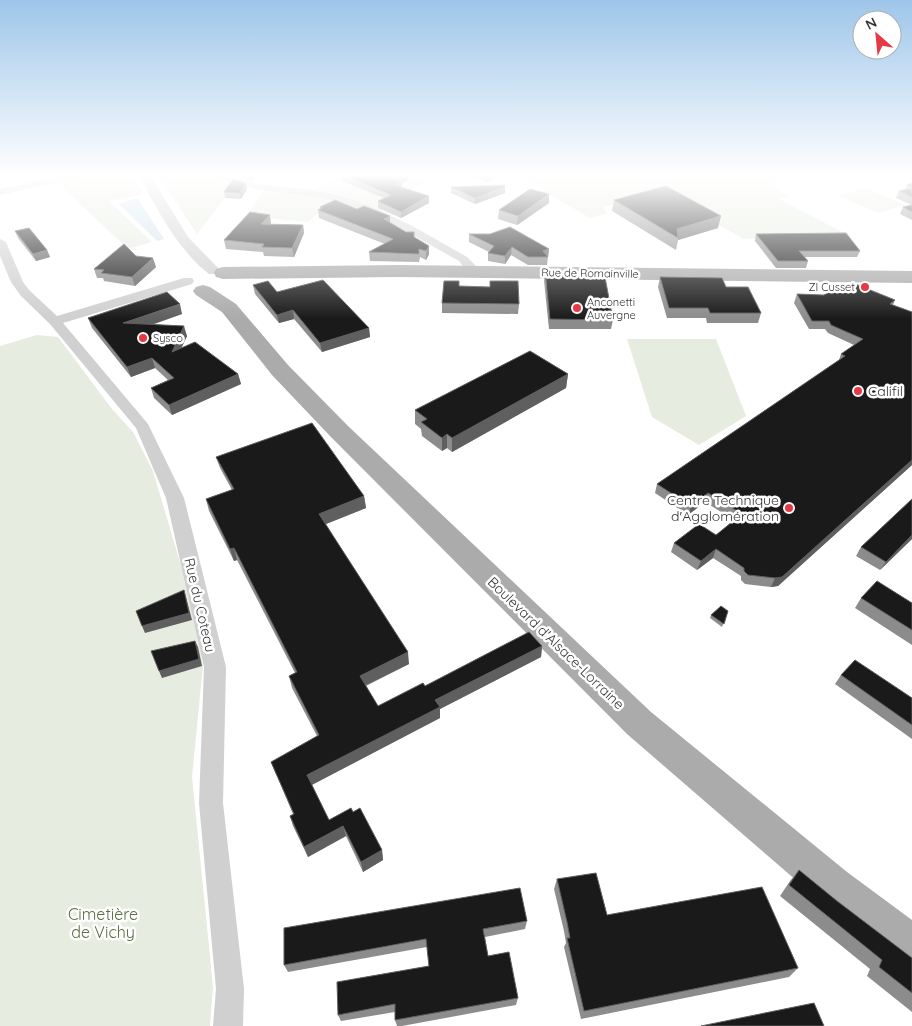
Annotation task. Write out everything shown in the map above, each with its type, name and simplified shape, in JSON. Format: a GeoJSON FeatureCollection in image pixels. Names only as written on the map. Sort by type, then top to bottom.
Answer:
{"type":"FeatureCollection","features":[{"type":"Feature","properties":{"kind":"main road","name":"Rue de Romainville"},"geometry":{"type":"LineString","coordinates":[[195,284],[224,284],[268,272],[470,272],[912,277]]}},
{"type":"Feature","properties":{"kind":"main road","name":"Boulevard d'Alsace-Lorraine"},"geometry":{"type":"LineString","coordinates":[[195,284],[224,284],[280,370],[323,415],[527,616],[639,723],[833,886],[912,947]]}},
{"type":"Feature","properties":{"kind":"street"},"geometry":{"type":"LineString","coordinates":[[55,320],[164,290],[195,284],[194,267],[188,247],[173,223]]}},
{"type":"Feature","properties":{"kind":"street"},"geometry":{"type":"LineString","coordinates":[[399,223],[466,262],[470,272]]}},
{"type":"Feature","properties":{"kind":"street","name":"Rue du Coteau"},"geometry":{"type":"LineString","coordinates":[[0,242],[17,282],[55,320],[143,427],[177,508],[215,667],[211,803],[230,989],[228,1026]]}},
{"type":"Feature","properties":{"kind":"street","name":"Boulevard d'Alsace-Lorraine"},"geometry":{"type":"LineString","coordinates":[[188,247],[224,284]]}},
{"type":"Feature","properties":{"kind":"green space"},"geometry":{"type":"Polygon","coordinates":[[[100,223],[132,223],[152,242],[128,249],[100,223]]]}},
{"type":"Feature","properties":{"kind":"green space"},"geometry":{"type":"Polygon","coordinates":[[[190,223],[206,223],[197,234],[190,223]]]}},
{"type":"Feature","properties":{"kind":"green space"},"geometry":{"type":"Polygon","coordinates":[[[715,223],[825,223],[846,234],[744,239],[715,223]]]}},
{"type":"Feature","properties":{"kind":"green space","name":"Cimetière de Vichy"},"geometry":{"type":"Polygon","coordinates":[[[37,335],[58,337],[112,409],[133,432],[153,471],[190,596],[203,665],[192,777],[213,987],[210,1026],[0,1026],[0,346],[37,335]]]}},
{"type":"Feature","properties":{"kind":"green space"},"geometry":{"type":"Polygon","coordinates":[[[627,339],[716,339],[746,416],[699,445],[652,417],[627,339]]]}},
{"type":"Feature","properties":{"kind":"water"},"geometry":{"type":"Polygon","coordinates":[[[138,223],[154,223],[164,239],[157,241],[138,223]]]}},
{"type":"Feature","properties":{"kind":"building"},"geometry":{"type":"Polygon","coordinates":[[[240,223],[303,225],[292,248],[262,247],[264,244],[224,240],[240,223]]]}},
{"type":"Feature","properties":{"kind":"building"},"geometry":{"type":"Polygon","coordinates":[[[351,223],[391,223],[406,232],[414,232],[414,237],[429,246],[426,251],[419,249],[419,254],[369,252],[393,239],[351,223]]]}},
{"type":"Feature","properties":{"kind":"building"},"geometry":{"type":"Polygon","coordinates":[[[653,223],[698,223],[677,229],[678,238],[653,223]]]}},
{"type":"Feature","properties":{"kind":"building"},"geometry":{"type":"Polygon","coordinates":[[[510,227],[549,249],[543,251],[548,257],[528,257],[512,247],[505,256],[488,253],[494,246],[469,234],[490,234],[510,227]]]}},
{"type":"Feature","properties":{"kind":"building"},"geometry":{"type":"Polygon","coordinates":[[[29,228],[47,250],[33,254],[15,231],[29,228]]]}},
{"type":"Feature","properties":{"kind":"building"},"geometry":{"type":"Polygon","coordinates":[[[846,233],[860,251],[799,251],[808,261],[778,261],[756,234],[846,233]]]}},
{"type":"Feature","properties":{"kind":"building"},"geometry":{"type":"Polygon","coordinates":[[[124,244],[136,256],[153,258],[132,277],[101,273],[104,270],[94,269],[124,244]]]}},
{"type":"Feature","properties":{"kind":"building","name":"Anconetti Auvergne"},"geometry":{"type":"Polygon","coordinates":[[[545,271],[560,271],[565,277],[605,277],[613,320],[550,319],[545,271]]]}},
{"type":"Feature","properties":{"kind":"building"},"geometry":{"type":"Polygon","coordinates":[[[660,277],[722,278],[726,287],[748,287],[761,313],[710,313],[708,308],[669,308],[660,277]]]}},
{"type":"Feature","properties":{"kind":"building"},"geometry":{"type":"Polygon","coordinates":[[[323,280],[369,328],[320,343],[293,310],[277,315],[253,285],[268,281],[277,292],[323,280]]]}},
{"type":"Feature","properties":{"kind":"building"},"geometry":{"type":"Polygon","coordinates":[[[444,281],[459,281],[459,286],[490,287],[490,281],[518,281],[519,304],[442,303],[444,281]]]}},
{"type":"Feature","properties":{"kind":"building"},"geometry":{"type":"Polygon","coordinates":[[[853,283],[895,300],[890,304],[912,312],[912,460],[782,577],[748,575],[744,568],[716,549],[701,561],[674,543],[699,524],[716,535],[742,514],[708,493],[691,506],[657,484],[845,356],[841,354],[863,339],[831,325],[829,321],[812,321],[797,294],[824,295],[832,290],[842,290],[853,283]]]}},
{"type":"Feature","properties":{"kind":"building"},"geometry":{"type":"Polygon","coordinates":[[[167,292],[180,304],[123,323],[184,326],[172,352],[195,342],[238,374],[169,405],[151,388],[174,378],[152,358],[127,367],[88,318],[167,292]]]}},
{"type":"Feature","properties":{"kind":"building"},"geometry":{"type":"Polygon","coordinates":[[[530,351],[568,374],[452,438],[447,434],[442,438],[421,422],[427,419],[415,410],[530,351]]]}},
{"type":"Feature","properties":{"kind":"building"},"geometry":{"type":"Polygon","coordinates":[[[312,423],[364,496],[319,514],[408,652],[360,676],[378,706],[423,683],[425,686],[529,632],[542,646],[435,700],[440,707],[307,775],[329,820],[351,808],[353,812],[360,808],[382,850],[361,862],[343,826],[304,847],[290,816],[294,814],[271,762],[319,735],[289,676],[297,672],[234,548],[230,549],[206,499],[234,489],[216,457],[312,423]]]}},
{"type":"Feature","properties":{"kind":"building"},"geometry":{"type":"Polygon","coordinates":[[[912,499],[912,535],[886,562],[861,547],[912,499]]]}},
{"type":"Feature","properties":{"kind":"building"},"geometry":{"type":"Polygon","coordinates":[[[877,581],[912,603],[912,630],[861,598],[877,581]]]}},
{"type":"Feature","properties":{"kind":"building"},"geometry":{"type":"Polygon","coordinates":[[[184,590],[189,613],[142,626],[136,611],[184,590]]]}},
{"type":"Feature","properties":{"kind":"building"},"geometry":{"type":"Polygon","coordinates":[[[721,606],[728,611],[724,624],[711,615],[721,606]]]}},
{"type":"Feature","properties":{"kind":"building"},"geometry":{"type":"Polygon","coordinates":[[[195,641],[199,659],[159,671],[151,651],[195,641]]]}},
{"type":"Feature","properties":{"kind":"building"},"geometry":{"type":"Polygon","coordinates":[[[855,660],[912,698],[912,725],[841,675],[855,660]]]}},
{"type":"Feature","properties":{"kind":"building"},"geometry":{"type":"Polygon","coordinates":[[[799,870],[912,958],[912,993],[879,967],[882,960],[789,885],[799,870]]]}},
{"type":"Feature","properties":{"kind":"building"},"geometry":{"type":"Polygon","coordinates":[[[596,873],[607,915],[762,887],[798,968],[584,1011],[567,938],[570,938],[557,879],[596,873]]]}},
{"type":"Feature","properties":{"kind":"building"},"geometry":{"type":"Polygon","coordinates":[[[520,888],[527,921],[483,929],[488,956],[509,952],[518,998],[395,1020],[395,1004],[338,1015],[337,982],[429,966],[426,939],[284,965],[284,928],[520,888]]]}},
{"type":"Feature","properties":{"kind":"building"},"geometry":{"type":"Polygon","coordinates":[[[814,1003],[824,1026],[701,1026],[814,1003]]]}},
{"type":"Feature","properties":{"kind":"place","name":"ZI Cusset"},"geometry":{"type":"Point","coordinates":[865,287]}},
{"type":"Feature","properties":{"kind":"place","name":"Anconetti Auvergne"},"geometry":{"type":"Point","coordinates":[577,308]}},
{"type":"Feature","properties":{"kind":"place","name":"Sysco"},"geometry":{"type":"Point","coordinates":[143,338]}},
{"type":"Feature","properties":{"kind":"place","name":"Califil"},"geometry":{"type":"Point","coordinates":[858,391]}},
{"type":"Feature","properties":{"kind":"place","name":"Centre Technique d'Agglomération"},"geometry":{"type":"Point","coordinates":[789,508]}}]}
